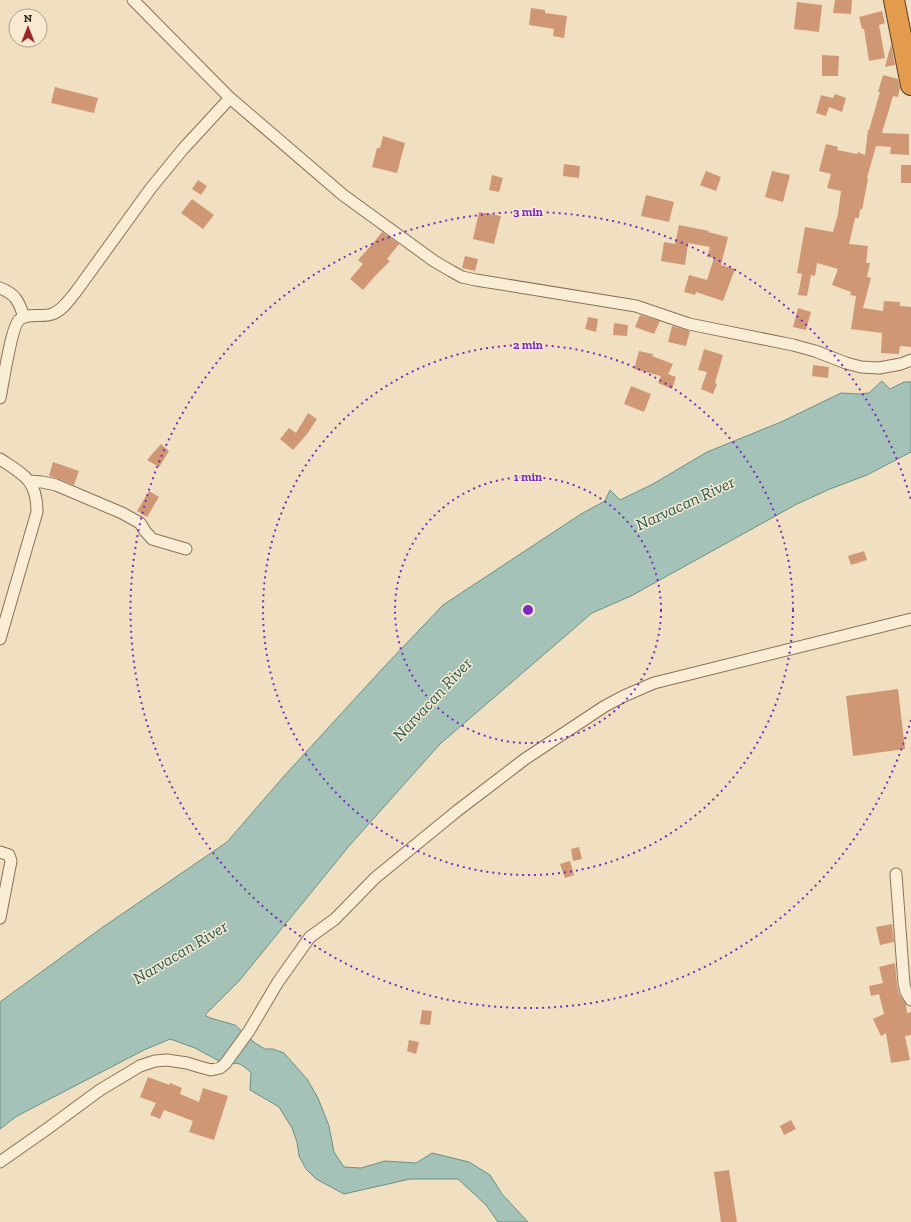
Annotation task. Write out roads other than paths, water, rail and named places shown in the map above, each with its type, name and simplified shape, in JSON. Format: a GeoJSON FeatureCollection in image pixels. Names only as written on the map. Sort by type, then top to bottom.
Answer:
{"type":"FeatureCollection","features":[{"type":"Feature","properties":{"kind":"highway"},"geometry":{"type":"LineString","coordinates":[[894,0],[911,85]]}},
{"type":"Feature","properties":{"kind":"street"},"geometry":{"type":"LineString","coordinates":[[133,0],[230,98],[343,195],[434,261],[462,277],[636,306],[689,324],[793,345],[861,367],[879,368],[900,364],[911,360]]}},
{"type":"Feature","properties":{"kind":"street"},"geometry":{"type":"LineString","coordinates":[[0,398],[13,332],[19,320],[24,317],[51,314],[64,305],[75,293],[151,188],[183,149],[230,98]]}},
{"type":"Feature","properties":{"kind":"street"},"geometry":{"type":"LineString","coordinates":[[0,288],[13,295],[19,303],[24,317]]}},
{"type":"Feature","properties":{"kind":"street"},"geometry":{"type":"LineString","coordinates":[[0,459],[24,475],[30,481],[36,496],[37,512],[0,639]]}},
{"type":"Feature","properties":{"kind":"street"},"geometry":{"type":"LineString","coordinates":[[30,481],[56,485],[122,513],[140,522],[152,539],[186,549]]}},
{"type":"Feature","properties":{"kind":"street"},"geometry":{"type":"LineString","coordinates":[[0,1162],[100,1090],[140,1066],[155,1061],[167,1060],[187,1063],[211,1070],[220,1068],[225,1064],[248,1031],[278,982],[310,937],[335,919],[375,878],[457,810],[525,759],[605,706],[624,696],[654,684],[911,619]]}},
{"type":"Feature","properties":{"kind":"street"},"geometry":{"type":"LineString","coordinates":[[0,852],[9,856],[11,861],[0,918]]}},
{"type":"Feature","properties":{"kind":"street"},"geometry":{"type":"LineString","coordinates":[[896,874],[904,984],[906,992],[911,1000]]}},
{"type":"Feature","properties":{"kind":"water","name":"Narvacan River"},"geometry":{"type":"Polygon","coordinates":[[[882,381],[890,389],[904,382],[911,382],[911,452],[867,475],[830,489],[797,504],[631,596],[592,613],[440,744],[349,846],[239,981],[205,1015],[210,1018],[235,1025],[255,1043],[265,1049],[273,1049],[284,1053],[307,1079],[318,1098],[329,1126],[334,1152],[344,1167],[361,1168],[385,1161],[416,1163],[432,1153],[469,1162],[490,1175],[502,1194],[528,1222],[498,1222],[486,1205],[458,1179],[410,1179],[344,1194],[316,1179],[306,1169],[299,1156],[297,1142],[292,1128],[279,1107],[250,1090],[251,1072],[240,1064],[219,1061],[195,1048],[170,1039],[144,1050],[17,1116],[0,1129],[0,1002],[103,927],[227,842],[285,775],[443,605],[581,514],[605,501],[610,490],[620,500],[653,484],[707,452],[781,422],[841,393],[869,393],[882,381]]]}}]}
